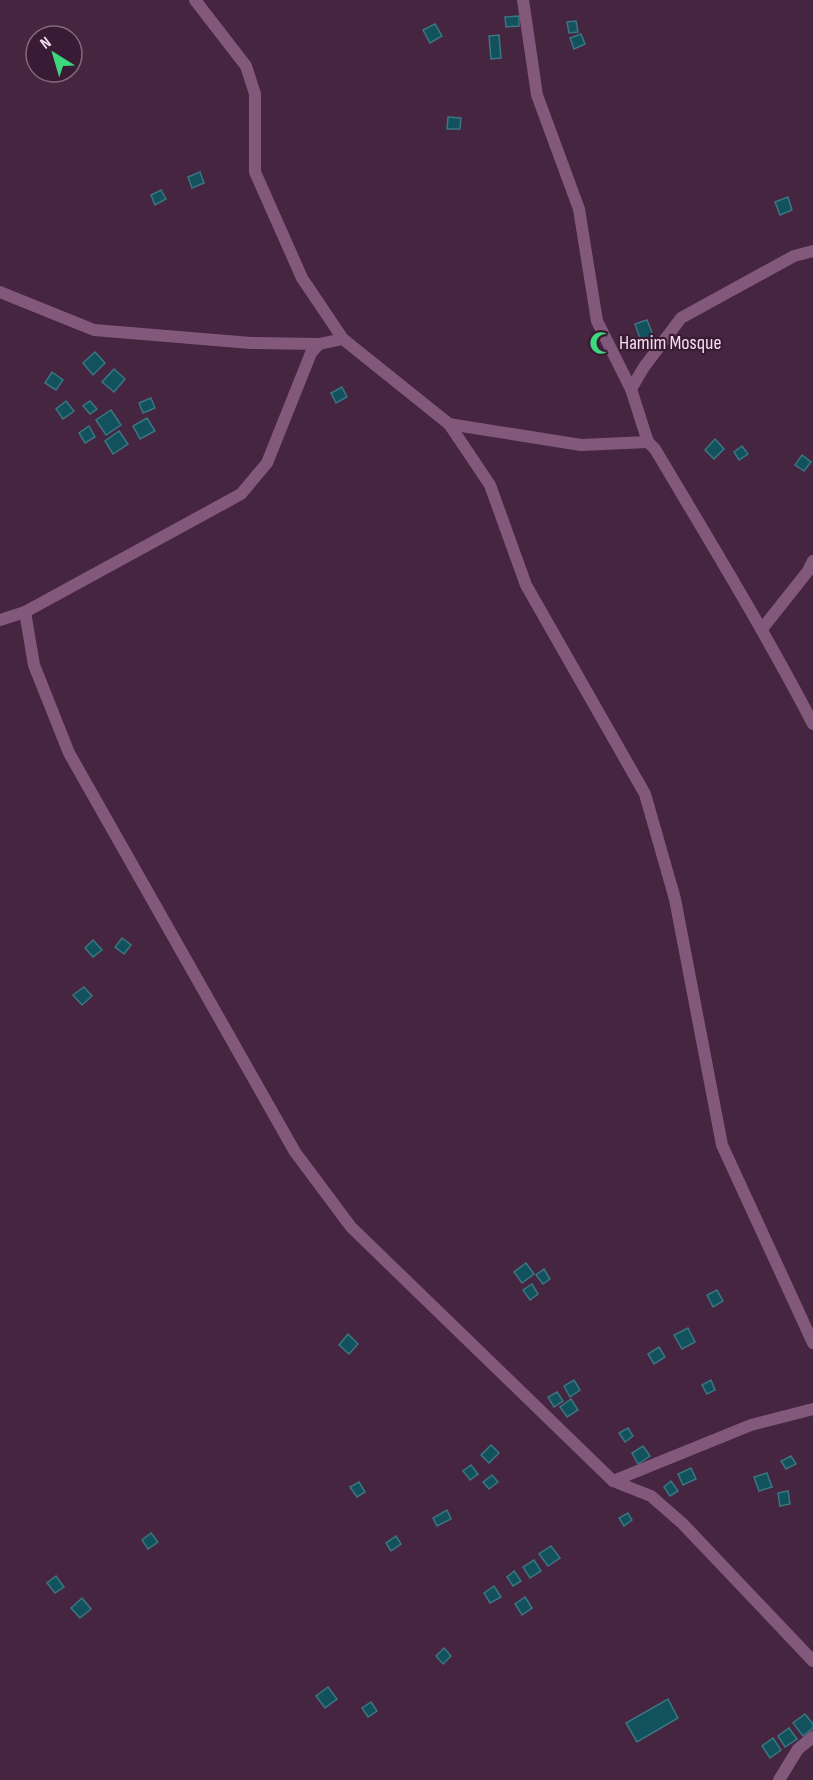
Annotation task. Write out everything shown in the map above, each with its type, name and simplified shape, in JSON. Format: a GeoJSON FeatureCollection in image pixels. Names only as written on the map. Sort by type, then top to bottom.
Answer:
{"type":"FeatureCollection","features":[{"type":"Feature","properties":{"kind":"street"},"geometry":{"type":"LineString","coordinates":[[195,0],[246,66],[255,94],[255,172],[302,278],[343,339],[449,424],[490,485],[526,585],[645,795],[675,899],[722,1145],[813,1343]]}},
{"type":"Feature","properties":{"kind":"street"},"geometry":{"type":"LineString","coordinates":[[523,0],[537,95],[579,208],[597,321],[631,389],[648,442],[655,449],[762,629],[813,724]]}},
{"type":"Feature","properties":{"kind":"street"},"geometry":{"type":"LineString","coordinates":[[631,389],[644,367],[681,318],[794,256],[813,251]]}},
{"type":"Feature","properties":{"kind":"street"},"geometry":{"type":"LineString","coordinates":[[0,292],[94,330],[251,343],[319,344],[343,339]]}},
{"type":"Feature","properties":{"kind":"street"},"geometry":{"type":"LineString","coordinates":[[0,620],[25,612],[241,494],[267,463],[311,353],[319,344]]}},
{"type":"Feature","properties":{"kind":"street"},"geometry":{"type":"LineString","coordinates":[[449,424],[581,445],[648,442]]}},
{"type":"Feature","properties":{"kind":"street"},"geometry":{"type":"LineString","coordinates":[[762,629],[808,571],[813,561]]}},
{"type":"Feature","properties":{"kind":"street"},"geometry":{"type":"LineString","coordinates":[[25,612],[34,665],[69,753],[295,1152],[351,1227],[613,1481],[651,1496],[683,1524],[813,1661]]}},
{"type":"Feature","properties":{"kind":"street"},"geometry":{"type":"LineString","coordinates":[[613,1481],[751,1425],[813,1409]]}},
{"type":"Feature","properties":{"kind":"street"},"geometry":{"type":"LineString","coordinates":[[779,1780],[798,1749],[813,1737]]}},
{"type":"Feature","properties":{"kind":"building"},"geometry":{"type":"Polygon","coordinates":[[[519,16],[519,26],[506,27],[505,17],[519,16]]]}},
{"type":"Feature","properties":{"kind":"building"},"geometry":{"type":"Polygon","coordinates":[[[576,21],[578,32],[569,33],[567,22],[576,21]]]}},
{"type":"Feature","properties":{"kind":"building"},"geometry":{"type":"Polygon","coordinates":[[[435,24],[442,36],[430,43],[423,30],[435,24]]]}},
{"type":"Feature","properties":{"kind":"building"},"geometry":{"type":"Polygon","coordinates":[[[581,34],[585,44],[574,49],[570,38],[581,34]]]}},
{"type":"Feature","properties":{"kind":"building"},"geometry":{"type":"Polygon","coordinates":[[[499,35],[501,58],[491,59],[489,36],[499,35]]]}},
{"type":"Feature","properties":{"kind":"building"},"geometry":{"type":"Polygon","coordinates":[[[448,117],[461,118],[460,129],[447,129],[448,117]]]}},
{"type":"Feature","properties":{"kind":"building"},"geometry":{"type":"Polygon","coordinates":[[[200,172],[204,183],[192,188],[188,177],[200,172]]]}},
{"type":"Feature","properties":{"kind":"building"},"geometry":{"type":"Polygon","coordinates":[[[161,190],[166,199],[155,205],[151,195],[161,190]]]}},
{"type":"Feature","properties":{"kind":"building"},"geometry":{"type":"Polygon","coordinates":[[[788,197],[792,210],[780,215],[775,202],[788,197]]]}},
{"type":"Feature","properties":{"kind":"building"},"geometry":{"type":"Polygon","coordinates":[[[647,320],[655,340],[642,344],[635,324],[647,320]]]}},
{"type":"Feature","properties":{"kind":"building"},"geometry":{"type":"Polygon","coordinates":[[[95,352],[105,363],[93,375],[83,363],[95,352]]]}},
{"type":"Feature","properties":{"kind":"building"},"geometry":{"type":"Polygon","coordinates":[[[114,369],[125,379],[114,392],[102,382],[114,369]]]}},
{"type":"Feature","properties":{"kind":"building"},"geometry":{"type":"Polygon","coordinates":[[[52,372],[63,380],[56,390],[45,383],[52,372]]]}},
{"type":"Feature","properties":{"kind":"building"},"geometry":{"type":"Polygon","coordinates":[[[342,387],[347,397],[336,403],[331,393],[342,387]]]}},
{"type":"Feature","properties":{"kind":"building"},"geometry":{"type":"Polygon","coordinates":[[[151,398],[155,408],[143,413],[139,403],[151,398]]]}},
{"type":"Feature","properties":{"kind":"building"},"geometry":{"type":"Polygon","coordinates":[[[66,401],[74,411],[63,419],[56,409],[66,401]]]}},
{"type":"Feature","properties":{"kind":"building"},"geometry":{"type":"Polygon","coordinates":[[[90,401],[97,409],[90,414],[83,406],[90,401]]]}},
{"type":"Feature","properties":{"kind":"building"},"geometry":{"type":"Polygon","coordinates":[[[111,410],[121,425],[106,435],[96,420],[111,410]]]}},
{"type":"Feature","properties":{"kind":"building"},"geometry":{"type":"Polygon","coordinates":[[[147,418],[155,431],[140,439],[133,426],[147,418]]]}},
{"type":"Feature","properties":{"kind":"building"},"geometry":{"type":"Polygon","coordinates":[[[89,426],[95,437],[85,443],[79,433],[89,426]]]}},
{"type":"Feature","properties":{"kind":"building"},"geometry":{"type":"Polygon","coordinates":[[[119,431],[128,444],[113,454],[105,441],[119,431]]]}},
{"type":"Feature","properties":{"kind":"building"},"geometry":{"type":"Polygon","coordinates":[[[715,439],[724,449],[714,459],[705,450],[715,439]]]}},
{"type":"Feature","properties":{"kind":"building"},"geometry":{"type":"Polygon","coordinates":[[[742,446],[748,454],[739,460],[734,452],[742,446]]]}},
{"type":"Feature","properties":{"kind":"building"},"geometry":{"type":"Polygon","coordinates":[[[802,455],[811,462],[804,471],[795,465],[802,455]]]}},
{"type":"Feature","properties":{"kind":"building"},"geometry":{"type":"Polygon","coordinates":[[[122,938],[131,945],[124,954],[115,947],[122,938]]]}},
{"type":"Feature","properties":{"kind":"building"},"geometry":{"type":"Polygon","coordinates":[[[93,940],[102,950],[93,957],[85,948],[93,940]]]}},
{"type":"Feature","properties":{"kind":"building"},"geometry":{"type":"Polygon","coordinates":[[[84,987],[92,996],[82,1005],[73,995],[84,987]]]}},
{"type":"Feature","properties":{"kind":"building"},"geometry":{"type":"Polygon","coordinates":[[[526,1263],[534,1274],[522,1283],[514,1272],[526,1263]]]}},
{"type":"Feature","properties":{"kind":"building"},"geometry":{"type":"Polygon","coordinates":[[[544,1269],[550,1279],[543,1284],[536,1275],[544,1269]]]}},
{"type":"Feature","properties":{"kind":"building"},"geometry":{"type":"Polygon","coordinates":[[[532,1284],[538,1294],[530,1300],[523,1290],[532,1284]]]}},
{"type":"Feature","properties":{"kind":"building"},"geometry":{"type":"Polygon","coordinates":[[[717,1290],[723,1301],[713,1307],[707,1295],[717,1290]]]}},
{"type":"Feature","properties":{"kind":"building"},"geometry":{"type":"Polygon","coordinates":[[[688,1328],[695,1342],[682,1349],[674,1335],[688,1328]]]}},
{"type":"Feature","properties":{"kind":"building"},"geometry":{"type":"Polygon","coordinates":[[[348,1334],[358,1344],[349,1354],[339,1345],[348,1334]]]}},
{"type":"Feature","properties":{"kind":"building"},"geometry":{"type":"Polygon","coordinates":[[[659,1347],[665,1357],[654,1364],[648,1354],[659,1347]]]}},
{"type":"Feature","properties":{"kind":"building"},"geometry":{"type":"Polygon","coordinates":[[[574,1380],[580,1390],[570,1397],[564,1386],[574,1380]]]}},
{"type":"Feature","properties":{"kind":"building"},"geometry":{"type":"Polygon","coordinates":[[[711,1380],[715,1390],[707,1394],[702,1385],[711,1380]]]}},
{"type":"Feature","properties":{"kind":"building"},"geometry":{"type":"Polygon","coordinates":[[[557,1392],[563,1401],[554,1407],[548,1397],[557,1392]]]}},
{"type":"Feature","properties":{"kind":"building"},"geometry":{"type":"Polygon","coordinates":[[[571,1399],[578,1410],[567,1417],[560,1407],[571,1399]]]}},
{"type":"Feature","properties":{"kind":"building"},"geometry":{"type":"Polygon","coordinates":[[[628,1428],[633,1436],[625,1442],[619,1433],[628,1428]]]}},
{"type":"Feature","properties":{"kind":"building"},"geometry":{"type":"Polygon","coordinates":[[[491,1445],[499,1453],[489,1463],[481,1455],[491,1445]]]}},
{"type":"Feature","properties":{"kind":"building"},"geometry":{"type":"Polygon","coordinates":[[[643,1446],[650,1456],[638,1464],[632,1453],[643,1446]]]}},
{"type":"Feature","properties":{"kind":"building"},"geometry":{"type":"Polygon","coordinates":[[[791,1456],[796,1464],[786,1469],[781,1461],[791,1456]]]}},
{"type":"Feature","properties":{"kind":"building"},"geometry":{"type":"Polygon","coordinates":[[[471,1465],[478,1474],[470,1480],[463,1471],[471,1465]]]}},
{"type":"Feature","properties":{"kind":"building"},"geometry":{"type":"Polygon","coordinates":[[[691,1468],[696,1479],[683,1485],[678,1474],[691,1468]]]}},
{"type":"Feature","properties":{"kind":"building"},"geometry":{"type":"Polygon","coordinates":[[[767,1473],[772,1487],[759,1491],[754,1477],[767,1473]]]}},
{"type":"Feature","properties":{"kind":"building"},"geometry":{"type":"Polygon","coordinates":[[[492,1475],[498,1482],[489,1489],[483,1482],[492,1475]]]}},
{"type":"Feature","properties":{"kind":"building"},"geometry":{"type":"Polygon","coordinates":[[[671,1481],[678,1491],[670,1496],[664,1487],[671,1481]]]}},
{"type":"Feature","properties":{"kind":"building"},"geometry":{"type":"Polygon","coordinates":[[[359,1482],[365,1492],[357,1497],[350,1487],[359,1482]]]}},
{"type":"Feature","properties":{"kind":"building"},"geometry":{"type":"Polygon","coordinates":[[[788,1491],[790,1504],[780,1506],[778,1493],[788,1491]]]}},
{"type":"Feature","properties":{"kind":"building"},"geometry":{"type":"Polygon","coordinates":[[[447,1510],[451,1519],[437,1526],[433,1518],[447,1510]]]}},
{"type":"Feature","properties":{"kind":"building"},"geometry":{"type":"Polygon","coordinates":[[[628,1513],[632,1520],[624,1526],[619,1518],[628,1513]]]}},
{"type":"Feature","properties":{"kind":"building"},"geometry":{"type":"Polygon","coordinates":[[[151,1533],[158,1542],[148,1549],[142,1540],[151,1533]]]}},
{"type":"Feature","properties":{"kind":"building"},"geometry":{"type":"Polygon","coordinates":[[[396,1536],[401,1544],[391,1551],[386,1543],[396,1536]]]}},
{"type":"Feature","properties":{"kind":"building"},"geometry":{"type":"Polygon","coordinates":[[[551,1546],[560,1558],[548,1566],[539,1554],[551,1546]]]}},
{"type":"Feature","properties":{"kind":"building"},"geometry":{"type":"Polygon","coordinates":[[[534,1560],[541,1571],[530,1578],[523,1567],[534,1560]]]}},
{"type":"Feature","properties":{"kind":"building"},"geometry":{"type":"Polygon","coordinates":[[[514,1571],[521,1581],[513,1586],[507,1577],[514,1571]]]}},
{"type":"Feature","properties":{"kind":"building"},"geometry":{"type":"Polygon","coordinates":[[[56,1576],[64,1587],[55,1593],[47,1583],[56,1576]]]}},
{"type":"Feature","properties":{"kind":"building"},"geometry":{"type":"Polygon","coordinates":[[[494,1586],[501,1597],[490,1603],[484,1593],[494,1586]]]}},
{"type":"Feature","properties":{"kind":"building"},"geometry":{"type":"Polygon","coordinates":[[[525,1597],[532,1608],[522,1615],[515,1604],[525,1597]]]}},
{"type":"Feature","properties":{"kind":"building"},"geometry":{"type":"Polygon","coordinates":[[[82,1598],[91,1609],[80,1618],[71,1608],[82,1598]]]}},
{"type":"Feature","properties":{"kind":"building"},"geometry":{"type":"Polygon","coordinates":[[[444,1648],[451,1656],[443,1664],[436,1656],[444,1648]]]}},
{"type":"Feature","properties":{"kind":"building"},"geometry":{"type":"Polygon","coordinates":[[[328,1687],[337,1699],[325,1708],[316,1696],[328,1687]]]}},
{"type":"Feature","properties":{"kind":"building"},"geometry":{"type":"Polygon","coordinates":[[[668,1699],[678,1718],[637,1742],[626,1723],[668,1699]]]}},
{"type":"Feature","properties":{"kind":"building"},"geometry":{"type":"Polygon","coordinates":[[[371,1702],[377,1711],[368,1717],[362,1708],[371,1702]]]}},
{"type":"Feature","properties":{"kind":"building"},"geometry":{"type":"Polygon","coordinates":[[[805,1714],[813,1724],[813,1728],[803,1736],[793,1723],[805,1714]]]}},
{"type":"Feature","properties":{"kind":"building"},"geometry":{"type":"Polygon","coordinates":[[[789,1728],[797,1739],[785,1747],[778,1736],[789,1728]]]}},
{"type":"Feature","properties":{"kind":"building"},"geometry":{"type":"Polygon","coordinates":[[[773,1738],[781,1750],[770,1758],[762,1746],[773,1738]]]}},
{"type":"Feature","properties":{"kind":"place","name":"Hamim Mosque"},"geometry":{"type":"Point","coordinates":[601,343]}}]}
